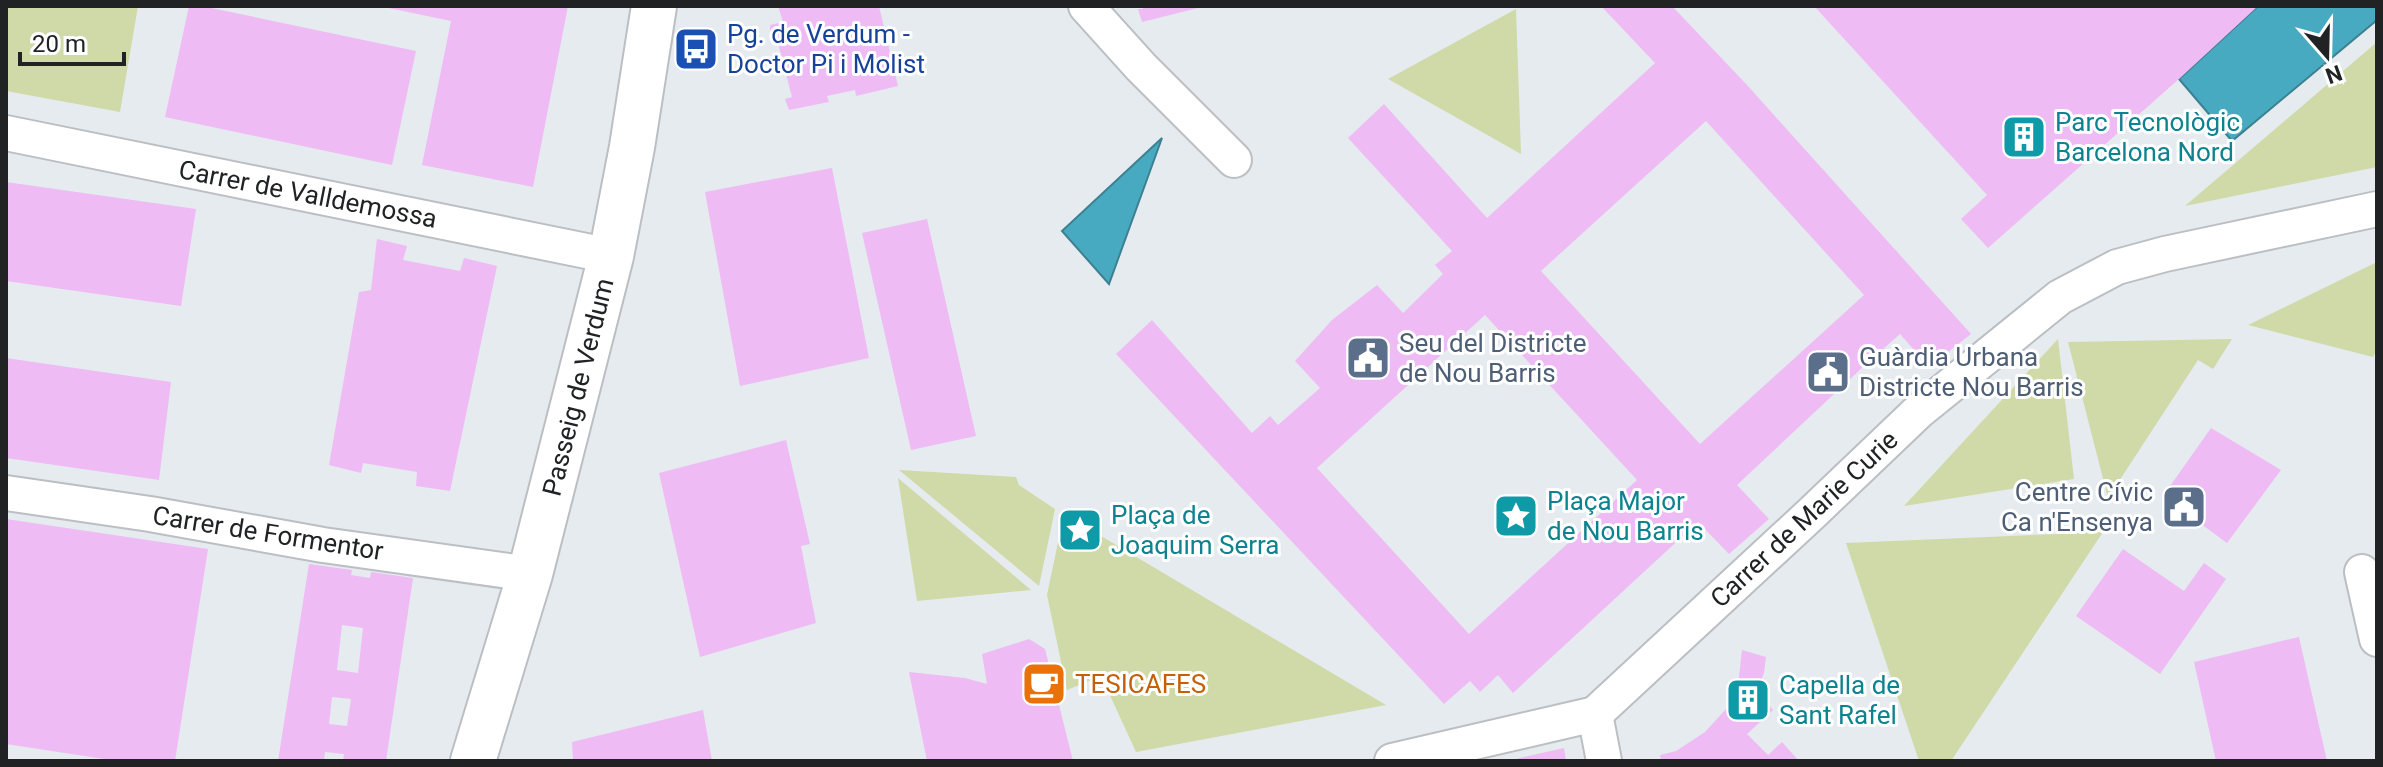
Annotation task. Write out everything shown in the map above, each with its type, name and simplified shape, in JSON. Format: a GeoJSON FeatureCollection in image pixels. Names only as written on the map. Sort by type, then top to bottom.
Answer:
{"type":"FeatureCollection","features":[{"type":"Feature","properties":{"kind":"main road","name":"Passeig de Verdum"},"geometry":{"type":"LineString","coordinates":[[473,761],[530,574],[611,256],[654,6]]}},
{"type":"Feature","properties":{"kind":"street"},"geometry":{"type":"LineString","coordinates":[[1086,6],[1141,67],[1234,160]]}},
{"type":"Feature","properties":{"kind":"street","name":"Carrer de Valldemossa"},"geometry":{"type":"LineString","coordinates":[[6,133],[611,256]]}},
{"type":"Feature","properties":{"kind":"street","name":"Carrer de Marie Curie"},"geometry":{"type":"LineString","coordinates":[[1595,714],[1919,411],[2060,297],[2117,267],[2141,260],[2377,209]]}},
{"type":"Feature","properties":{"kind":"street","name":"Carrer de Formentor"},"geometry":{"type":"LineString","coordinates":[[6,493],[165,516],[323,545],[530,574]]}},
{"type":"Feature","properties":{"kind":"street"},"geometry":{"type":"LineString","coordinates":[[2362,572],[2377,639]]}},
{"type":"Feature","properties":{"kind":"street"},"geometry":{"type":"LineString","coordinates":[[1392,761],[1595,714],[1604,761]]}},
{"type":"Feature","properties":{"kind":"green space"},"geometry":{"type":"Polygon","coordinates":[[[6,6],[138,6],[120,112],[6,91],[6,6]]]}},
{"type":"Feature","properties":{"kind":"green space"},"geometry":{"type":"Polygon","coordinates":[[[1516,9],[1521,154],[1388,79],[1516,9]]]}},
{"type":"Feature","properties":{"kind":"green space"},"geometry":{"type":"Polygon","coordinates":[[[2377,42],[2377,167],[2185,206],[2377,42]]]}},
{"type":"Feature","properties":{"kind":"green space"},"geometry":{"type":"Polygon","coordinates":[[[2377,262],[2377,350],[2373,357],[2248,325],[2377,262]]]}},
{"type":"Feature","properties":{"kind":"green space"},"geometry":{"type":"Polygon","coordinates":[[[2058,339],[2074,479],[1904,506],[2058,339]]]}},
{"type":"Feature","properties":{"kind":"green space"},"geometry":{"type":"Polygon","coordinates":[[[2232,339],[2213,369],[2198,360],[2108,498],[2068,342],[2232,339]]]}},
{"type":"Feature","properties":{"kind":"green space"},"geometry":{"type":"Polygon","coordinates":[[[899,470],[1016,477],[1019,485],[1055,509],[1039,586],[899,470]]]}},
{"type":"Feature","properties":{"kind":"green space"},"geometry":{"type":"Polygon","coordinates":[[[898,478],[1031,590],[917,601],[898,478]]]}},
{"type":"Feature","properties":{"kind":"green space"},"geometry":{"type":"Polygon","coordinates":[[[1064,514],[1386,705],[1136,752],[1101,676],[1067,690],[1047,595],[1064,514]]]}},
{"type":"Feature","properties":{"kind":"green space"},"geometry":{"type":"Polygon","coordinates":[[[2103,532],[1951,761],[1919,761],[1846,543],[2103,532]]]}},
{"type":"Feature","properties":{"kind":"water"},"geometry":{"type":"Polygon","coordinates":[[[2258,6],[2377,6],[2377,20],[2232,141],[2179,79],[2258,6]]]}},
{"type":"Feature","properties":{"kind":"water"},"geometry":{"type":"Polygon","coordinates":[[[1162,138],[1109,284],[1062,231],[1162,138]]]}},
{"type":"Feature","properties":{"kind":"building"},"geometry":{"type":"Polygon","coordinates":[[[189,6],[202,6],[416,51],[392,165],[165,117],[189,6]]]}},
{"type":"Feature","properties":{"kind":"building"},"geometry":{"type":"Polygon","coordinates":[[[379,6],[568,6],[533,187],[422,165],[451,21],[379,6]]]}},
{"type":"Feature","properties":{"kind":"building"},"geometry":{"type":"Polygon","coordinates":[[[778,6],[879,6],[898,86],[856,96],[855,90],[827,96],[829,102],[789,110],[785,99],[792,97],[776,35],[770,36],[770,25],[783,22],[778,6]]]}},
{"type":"Feature","properties":{"kind":"building"},"geometry":{"type":"Polygon","coordinates":[[[1142,6],[1202,7],[1142,22],[1138,9],[1143,9],[1142,6]]]}},
{"type":"Feature","properties":{"kind":"building","name":"Seu del Districte de Nou Barris"},"geometry":{"type":"Polygon","coordinates":[[[1601,6],[1672,6],[1971,334],[1929,367],[1900,334],[1864,366],[1737,485],[1769,519],[1729,554],[1698,522],[1513,693],[1498,675],[1480,692],[1470,681],[1444,704],[1116,354],[1152,320],[1252,433],[1270,416],[1278,425],[1320,388],[1295,361],[1332,320],[1377,285],[1403,313],[1443,274],[1435,265],[1452,251],[1348,138],[1384,104],[1487,218],[1655,63],[1601,6]],[[1706,121],[1541,271],[1700,444],[1864,295],[1706,121]],[[1485,315],[1317,468],[1469,634],[1637,480],[1485,315]]]}},
{"type":"Feature","properties":{"kind":"building","name":"Parc Tecnològic Barcelona Nord"},"geometry":{"type":"Polygon","coordinates":[[[1814,6],[2258,6],[1988,248],[1961,219],[1987,195],[1814,6]]]}},
{"type":"Feature","properties":{"kind":"building"},"geometry":{"type":"Polygon","coordinates":[[[832,168],[869,358],[740,386],[705,192],[832,168]]]}},
{"type":"Feature","properties":{"kind":"building"},"geometry":{"type":"Polygon","coordinates":[[[6,182],[196,209],[181,306],[6,281],[6,182]]]}},
{"type":"Feature","properties":{"kind":"building"},"geometry":{"type":"Polygon","coordinates":[[[927,219],[976,436],[911,450],[862,233],[927,219]]]}},
{"type":"Feature","properties":{"kind":"building"},"geometry":{"type":"Polygon","coordinates":[[[377,239],[407,246],[403,260],[460,271],[464,258],[497,266],[450,491],[416,486],[417,472],[363,463],[361,473],[329,465],[359,292],[371,290],[377,239]]]}},
{"type":"Feature","properties":{"kind":"building"},"geometry":{"type":"Polygon","coordinates":[[[6,358],[171,382],[159,480],[6,458],[6,358]]]}},
{"type":"Feature","properties":{"kind":"building"},"geometry":{"type":"Polygon","coordinates":[[[2211,428],[2281,470],[2227,543],[2163,496],[2211,428]]]}},
{"type":"Feature","properties":{"kind":"building"},"geometry":{"type":"Polygon","coordinates":[[[786,440],[810,544],[801,546],[816,623],[700,657],[659,473],[786,440]]]}},
{"type":"Feature","properties":{"kind":"building"},"geometry":{"type":"Polygon","coordinates":[[[6,519],[208,549],[175,761],[117,761],[6,744],[6,519]]]}},
{"type":"Feature","properties":{"kind":"building"},"geometry":{"type":"Polygon","coordinates":[[[2123,549],[2184,591],[2204,563],[2226,579],[2160,674],[2076,616],[2123,549]]]}},
{"type":"Feature","properties":{"kind":"building"},"geometry":{"type":"Polygon","coordinates":[[[309,564],[352,570],[351,575],[370,578],[371,572],[413,578],[386,761],[343,761],[344,754],[325,752],[324,761],[278,761],[309,564]],[[342,625],[337,670],[358,673],[363,628],[342,625]],[[332,697],[329,724],[347,726],[351,699],[332,697]]]}},
{"type":"Feature","properties":{"kind":"building"},"geometry":{"type":"Polygon","coordinates":[[[2299,637],[2327,761],[2216,761],[2194,662],[2299,637]]]}},
{"type":"Feature","properties":{"kind":"building"},"geometry":{"type":"Polygon","coordinates":[[[1029,639],[1045,649],[1073,761],[927,761],[909,672],[965,678],[987,684],[982,654],[1029,639]]]}},
{"type":"Feature","properties":{"kind":"building","name":"Capella de Sant Rafel"},"geometry":{"type":"Polygon","coordinates":[[[1742,650],[1766,657],[1757,691],[1773,710],[1747,734],[1768,755],[1782,742],[1799,761],[1661,761],[1660,755],[1676,751],[1705,732],[1727,708],[1739,677],[1742,650]]]}},
{"type":"Feature","properties":{"kind":"building"},"geometry":{"type":"Polygon","coordinates":[[[703,710],[712,761],[573,761],[572,742],[703,710]]]}},
{"type":"Feature","properties":{"kind":"building"},"geometry":{"type":"Polygon","coordinates":[[[1564,748],[1566,761],[1511,761],[1511,760],[1564,748]]]}},
{"type":"Feature","properties":{"kind":"place","name":"Pg. de Verdum - Doctor Pi i Molist"},"geometry":{"type":"Point","coordinates":[696,49]}},
{"type":"Feature","properties":{"kind":"place","name":"Parc Tecnològic Barcelona Nord"},"geometry":{"type":"Point","coordinates":[2024,137]}},
{"type":"Feature","properties":{"kind":"place","name":"Seu del Districte de Nou Barris"},"geometry":{"type":"Point","coordinates":[1368,358]}},
{"type":"Feature","properties":{"kind":"place","name":"Guàrdia Urbana Districte Nou Barris"},"geometry":{"type":"Point","coordinates":[1828,372]}},
{"type":"Feature","properties":{"kind":"place","name":"Centre Cívic Ca n'Ensenya"},"geometry":{"type":"Point","coordinates":[2184,507]}},
{"type":"Feature","properties":{"kind":"place","name":"Plaça Major de Nou Barris"},"geometry":{"type":"Point","coordinates":[1516,516]}},
{"type":"Feature","properties":{"kind":"place","name":"Plaça de Joaquim Serra"},"geometry":{"type":"Point","coordinates":[1080,530]}},
{"type":"Feature","properties":{"kind":"place","name":"TESICAFES"},"geometry":{"type":"Point","coordinates":[1044,684]}},
{"type":"Feature","properties":{"kind":"place","name":"Capella de Sant Rafel"},"geometry":{"type":"Point","coordinates":[1748,700]}}]}
